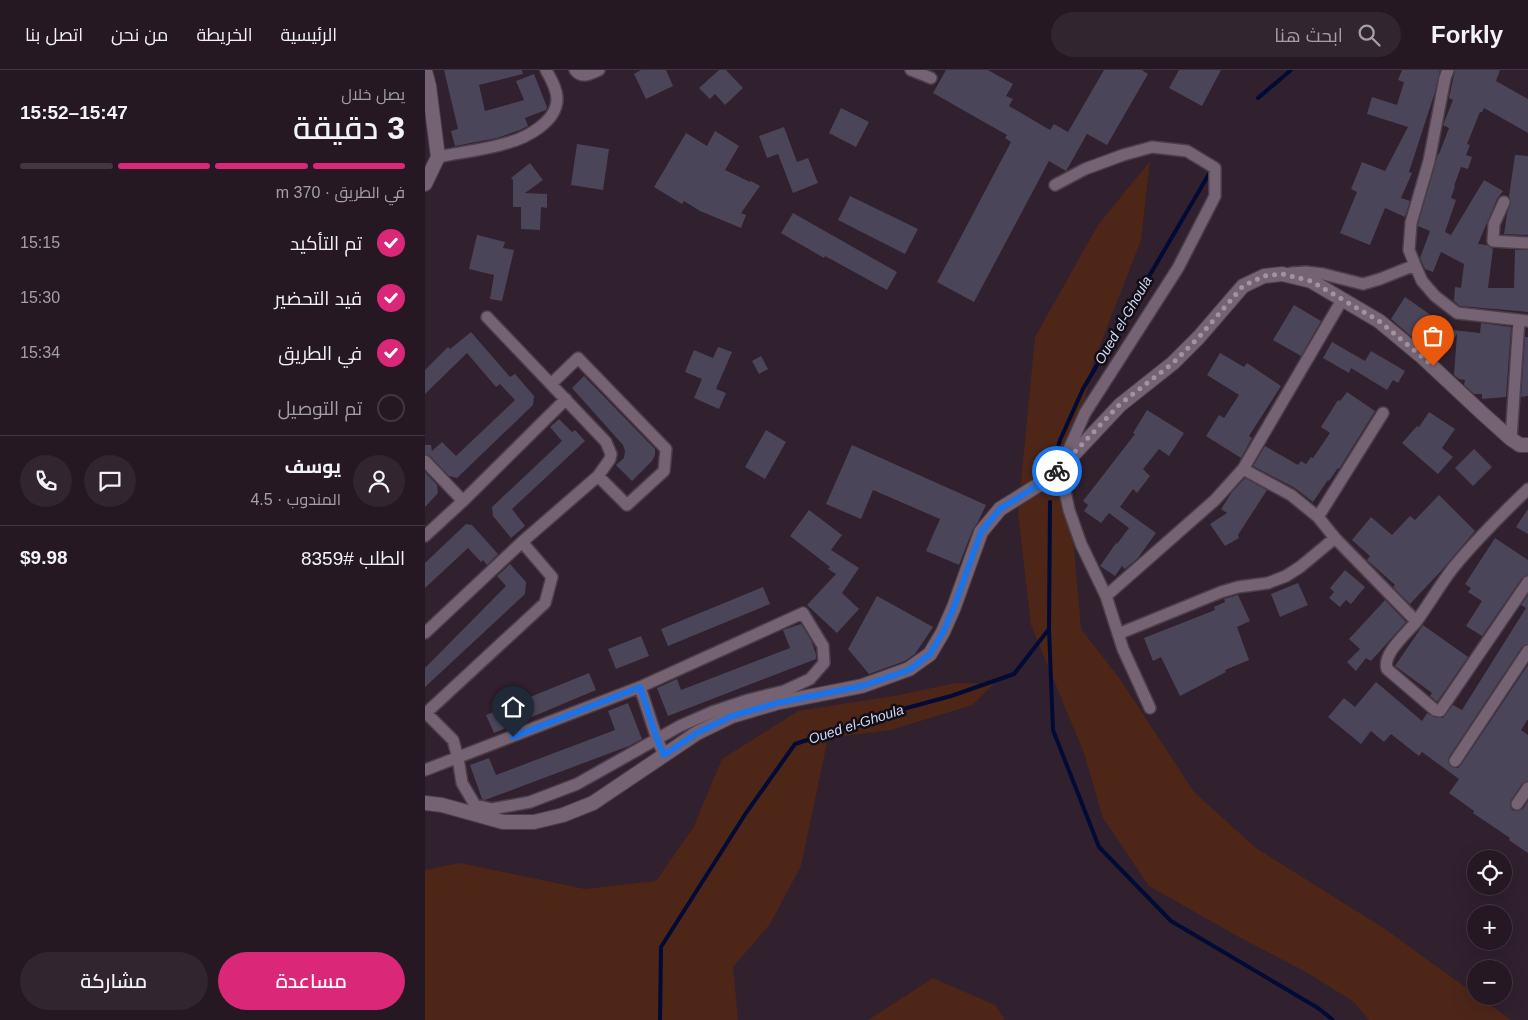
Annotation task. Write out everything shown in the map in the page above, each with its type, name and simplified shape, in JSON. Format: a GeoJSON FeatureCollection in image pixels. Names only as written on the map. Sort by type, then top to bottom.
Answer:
{"type":"FeatureCollection","features":[{"type":"Feature","properties":{"kind":"main road"},"geometry":{"type":"LineString","coordinates":[[425,71],[429,86],[438,157],[426,182]]}},
{"type":"Feature","properties":{"kind":"main road"},"geometry":{"type":"LineString","coordinates":[[425,803],[442,805],[503,822],[534,822],[563,815],[593,803],[697,733],[732,716],[777,703],[862,686],[909,670],[930,654],[943,632],[981,532],[1000,509],[1060,469],[1120,404],[1173,363],[1193,344],[1243,286],[1264,276],[1282,274],[1311,281],[1379,321],[1420,355],[1511,439],[1519,445],[1528,445]]}},
{"type":"Feature","properties":{"kind":"street"},"geometry":{"type":"LineString","coordinates":[[438,157],[507,143],[525,136],[539,127],[551,116],[557,104],[556,91],[546,70]]}},
{"type":"Feature","properties":{"kind":"street"},"geometry":{"type":"LineString","coordinates":[[575,70],[580,75],[585,76],[599,70]]}},
{"type":"Feature","properties":{"kind":"street"},"geometry":{"type":"LineString","coordinates":[[911,70],[931,78]]}},
{"type":"Feature","properties":{"kind":"street"},"geometry":{"type":"LineString","coordinates":[[1448,70],[1429,161],[1411,223],[1409,250],[1421,281],[1435,296],[1457,313],[1523,320],[1511,439]]}},
{"type":"Feature","properties":{"kind":"street"},"geometry":{"type":"LineString","coordinates":[[1055,185],[1085,169],[1152,147],[1187,151],[1215,168],[1215,196],[1211,204],[1178,268],[1085,413],[1060,469],[1069,510],[1081,544],[1105,596],[1134,675],[1150,708]]}},
{"type":"Feature","properties":{"kind":"street"},"geometry":{"type":"LineString","coordinates":[[1504,202],[1494,224],[1493,241],[1528,243]]}},
{"type":"Feature","properties":{"kind":"street"},"geometry":{"type":"LineString","coordinates":[[1282,274],[1315,273],[1363,284],[1415,265]]}},
{"type":"Feature","properties":{"kind":"street"},"geometry":{"type":"LineString","coordinates":[[1105,596],[1215,500],[1243,469],[1342,300]]}},
{"type":"Feature","properties":{"kind":"street"},"geometry":{"type":"LineString","coordinates":[[425,634],[522,542],[598,476],[610,459],[611,454],[606,442],[487,317]]}},
{"type":"Feature","properties":{"kind":"street"},"geometry":{"type":"LineString","coordinates":[[551,384],[578,358],[666,449],[664,471],[627,506],[598,476]]}},
{"type":"Feature","properties":{"kind":"street"},"geometry":{"type":"LineString","coordinates":[[425,536],[566,399]]}},
{"type":"Feature","properties":{"kind":"street"},"geometry":{"type":"LineString","coordinates":[[1318,518],[1383,413]]}},
{"type":"Feature","properties":{"kind":"street"},"geometry":{"type":"LineString","coordinates":[[425,461],[463,501]]}},
{"type":"Feature","properties":{"kind":"street"},"geometry":{"type":"LineString","coordinates":[[1243,469],[1291,495],[1318,518],[1416,621]]}},
{"type":"Feature","properties":{"kind":"street"},"geometry":{"type":"LineString","coordinates":[[1528,489],[1505,511],[1453,568],[1416,621],[1390,652],[1386,664],[1387,669],[1435,710],[1440,711],[1528,582]]}},
{"type":"Feature","properties":{"kind":"street"},"geometry":{"type":"LineString","coordinates":[[1118,634],[1221,592],[1278,580],[1293,572],[1335,538]]}},
{"type":"Feature","properties":{"kind":"street"},"geometry":{"type":"LineString","coordinates":[[425,770],[458,758],[640,687],[803,612],[823,646],[824,663],[810,679],[784,691],[712,712],[680,726],[577,784],[530,802],[493,809],[475,805],[463,783],[458,758],[453,740],[425,712],[545,603],[552,577],[522,542]]}},
{"type":"Feature","properties":{"kind":"street"},"geometry":{"type":"LineString","coordinates":[[1455,760],[1528,651]]}},
{"type":"Feature","properties":{"kind":"street"},"geometry":{"type":"LineString","coordinates":[[640,687],[664,755]]}},
{"type":"Feature","properties":{"kind":"street"},"geometry":{"type":"LineString","coordinates":[[1517,804],[1528,788]]}},
{"type":"Feature","properties":{"kind":"shaded area"},"geometry":{"type":"Polygon","coordinates":[[[1150,161],[1141,240],[1092,366],[1068,481],[1081,629],[1120,679],[1194,792],[1256,848],[1385,929],[1467,988],[1467,1005],[1490,1005],[1511,1020],[1369,1020],[1354,1002],[1306,972],[1149,886],[1103,818],[1084,753],[1031,625],[1018,513],[1035,337],[1098,225],[1150,161]]]}},
{"type":"Feature","properties":{"kind":"shaded area"},"geometry":{"type":"Polygon","coordinates":[[[956,683],[994,684],[972,705],[891,730],[828,738],[801,866],[770,924],[733,967],[738,1020],[425,1020],[425,870],[460,863],[585,889],[656,881],[693,828],[722,759],[798,711],[899,695],[956,683]]]}},
{"type":"Feature","properties":{"kind":"shaded area"},"geometry":{"type":"Polygon","coordinates":[[[933,978],[995,1005],[1005,1020],[868,1020],[933,978]]]}},
{"type":"Feature","properties":{"kind":"building"},"geometry":{"type":"Polygon","coordinates":[[[444,70],[522,70],[523,74],[479,85],[485,111],[524,100],[516,81],[534,74],[547,107],[546,110],[525,118],[528,126],[520,130],[497,138],[455,146],[451,131],[458,129],[444,70]]]}},
{"type":"Feature","properties":{"kind":"building"},"geometry":{"type":"Polygon","coordinates":[[[641,70],[666,70],[673,86],[646,99],[634,74],[641,70]]]}},
{"type":"Feature","properties":{"kind":"building"},"geometry":{"type":"Polygon","coordinates":[[[719,70],[726,70],[743,88],[725,105],[715,94],[710,99],[699,88],[719,70]]]}},
{"type":"Feature","properties":{"kind":"building"},"geometry":{"type":"Polygon","coordinates":[[[946,70],[988,70],[1013,84],[1006,96],[1013,99],[1009,106],[1050,130],[1054,124],[1068,132],[1104,70],[1142,70],[1148,74],[1107,145],[1087,134],[1066,171],[1049,161],[974,302],[937,282],[1011,142],[1005,138],[1007,135],[933,93],[946,70]]]}},
{"type":"Feature","properties":{"kind":"building"},"geometry":{"type":"Polygon","coordinates":[[[1179,70],[1221,70],[1202,106],[1169,88],[1179,70]]]}},
{"type":"Feature","properties":{"kind":"building"},"geometry":{"type":"Polygon","coordinates":[[[1402,70],[1440,70],[1435,92],[1409,172],[1412,173],[1401,198],[1410,201],[1405,217],[1385,208],[1370,245],[1340,233],[1357,192],[1351,189],[1362,162],[1385,171],[1408,127],[1367,114],[1372,97],[1397,105],[1404,82],[1398,80],[1402,70]]]}},
{"type":"Feature","properties":{"kind":"building"},"geometry":{"type":"Polygon","coordinates":[[[1455,70],[1500,70],[1496,81],[1528,99],[1528,133],[1484,108],[1480,112],[1467,144],[1470,145],[1466,155],[1472,157],[1468,169],[1461,167],[1454,186],[1451,198],[1456,200],[1445,232],[1451,235],[1484,180],[1503,191],[1497,199],[1478,244],[1487,245],[1493,249],[1488,288],[1514,288],[1515,250],[1528,250],[1528,312],[1460,306],[1454,301],[1455,287],[1461,288],[1464,264],[1441,252],[1433,272],[1425,269],[1420,258],[1430,231],[1418,226],[1418,224],[1438,154],[1449,128],[1443,125],[1453,100],[1449,98],[1455,70]]]}},
{"type":"Feature","properties":{"kind":"building"},"geometry":{"type":"Polygon","coordinates":[[[841,108],[869,122],[856,147],[829,133],[841,108]]]}},
{"type":"Feature","properties":{"kind":"building"},"geometry":{"type":"Polygon","coordinates":[[[784,127],[797,162],[808,158],[818,183],[793,193],[778,154],[767,158],[759,136],[784,127]]]}},
{"type":"Feature","properties":{"kind":"building"},"geometry":{"type":"Polygon","coordinates":[[[715,131],[739,146],[725,170],[760,186],[741,213],[746,215],[741,228],[700,211],[684,201],[682,204],[654,187],[686,133],[707,146],[715,131]]]}},
{"type":"Feature","properties":{"kind":"building"},"geometry":{"type":"Polygon","coordinates":[[[577,144],[609,149],[603,190],[571,185],[577,144]]]}},
{"type":"Feature","properties":{"kind":"building"},"geometry":{"type":"Polygon","coordinates":[[[1515,155],[1528,156],[1528,235],[1504,234],[1511,202],[1509,196],[1515,155]]]}},
{"type":"Feature","properties":{"kind":"building"},"geometry":{"type":"Polygon","coordinates":[[[530,163],[543,180],[525,193],[547,194],[547,208],[541,207],[540,230],[521,229],[521,207],[513,207],[513,180],[511,178],[530,163]]]}},
{"type":"Feature","properties":{"kind":"building"},"geometry":{"type":"Polygon","coordinates":[[[850,196],[918,229],[905,254],[838,220],[850,196]]]}},
{"type":"Feature","properties":{"kind":"building"},"geometry":{"type":"Polygon","coordinates":[[[793,213],[897,272],[887,290],[825,256],[824,258],[781,233],[793,213]]]}},
{"type":"Feature","properties":{"kind":"building"},"geometry":{"type":"Polygon","coordinates":[[[477,235],[505,242],[503,248],[514,250],[502,301],[490,299],[494,275],[469,269],[477,235]]]}},
{"type":"Feature","properties":{"kind":"building"},"geometry":{"type":"Polygon","coordinates":[[[1405,297],[1452,330],[1480,333],[1481,323],[1511,327],[1506,397],[1482,399],[1482,394],[1474,394],[1464,385],[1465,380],[1459,379],[1454,375],[1457,334],[1439,361],[1391,319],[1405,297]]]}},
{"type":"Feature","properties":{"kind":"building"},"geometry":{"type":"Polygon","coordinates":[[[1294,305],[1321,321],[1301,356],[1273,340],[1294,305]]]}},
{"type":"Feature","properties":{"kind":"building"},"geometry":{"type":"Polygon","coordinates":[[[471,332],[510,377],[515,374],[534,396],[533,405],[457,478],[449,476],[430,456],[425,454],[425,445],[431,445],[432,451],[442,442],[456,456],[515,400],[500,384],[496,387],[467,353],[425,394],[425,370],[448,347],[450,349],[471,332]]]}},
{"type":"Feature","properties":{"kind":"building"},"geometry":{"type":"Polygon","coordinates":[[[1525,337],[1528,337],[1528,396],[1521,397],[1525,337]]]}},
{"type":"Feature","properties":{"kind":"building"},"geometry":{"type":"Polygon","coordinates":[[[1332,342],[1365,361],[1371,351],[1405,371],[1398,383],[1393,380],[1387,390],[1351,368],[1349,373],[1323,358],[1332,342]]]}},
{"type":"Feature","properties":{"kind":"building"},"geometry":{"type":"Polygon","coordinates":[[[718,347],[732,352],[716,389],[726,393],[719,409],[694,398],[702,379],[685,372],[694,350],[713,358],[718,347]]]}},
{"type":"Feature","properties":{"kind":"building"},"geometry":{"type":"Polygon","coordinates":[[[1220,353],[1244,367],[1247,363],[1281,386],[1249,436],[1252,438],[1241,458],[1206,436],[1219,415],[1224,418],[1239,395],[1207,375],[1220,353]]]}},
{"type":"Feature","properties":{"kind":"building"},"geometry":{"type":"Polygon","coordinates":[[[761,356],[768,369],[759,374],[752,361],[761,356]]]}},
{"type":"Feature","properties":{"kind":"building"},"geometry":{"type":"Polygon","coordinates":[[[584,376],[655,449],[652,461],[632,481],[616,465],[624,458],[625,451],[623,445],[572,388],[584,376]]]}},
{"type":"Feature","properties":{"kind":"building"},"geometry":{"type":"Polygon","coordinates":[[[1347,392],[1375,411],[1339,469],[1328,480],[1313,502],[1295,488],[1253,466],[1265,446],[1298,465],[1301,461],[1306,464],[1311,457],[1313,458],[1330,433],[1321,427],[1338,400],[1340,401],[1347,392]]]}},
{"type":"Feature","properties":{"kind":"building"},"geometry":{"type":"Polygon","coordinates":[[[1147,410],[1184,433],[1169,456],[1159,449],[1143,469],[1150,476],[1137,493],[1133,489],[1120,507],[1156,533],[1138,558],[1125,569],[1122,566],[1115,576],[1100,566],[1129,528],[1109,513],[1101,523],[1084,511],[1088,505],[1083,501],[1135,434],[1133,433],[1147,410]]]}},
{"type":"Feature","properties":{"kind":"building"},"geometry":{"type":"Polygon","coordinates":[[[1429,412],[1455,429],[1442,448],[1453,457],[1438,474],[1402,443],[1417,426],[1419,427],[1429,412]]]}},
{"type":"Feature","properties":{"kind":"building"},"geometry":{"type":"Polygon","coordinates":[[[559,419],[572,432],[575,430],[585,441],[512,509],[525,526],[511,538],[493,516],[492,507],[562,441],[550,427],[559,419]]]}},
{"type":"Feature","properties":{"kind":"building"},"geometry":{"type":"Polygon","coordinates":[[[766,430],[786,442],[765,479],[745,467],[766,430]]]}},
{"type":"Feature","properties":{"kind":"building"},"geometry":{"type":"Polygon","coordinates":[[[852,445],[986,505],[973,529],[959,565],[926,551],[940,519],[873,490],[861,519],[826,504],[852,445]]]}},
{"type":"Feature","properties":{"kind":"building"},"geometry":{"type":"Polygon","coordinates":[[[1474,449],[1492,467],[1473,486],[1455,468],[1474,449]]]}},
{"type":"Feature","properties":{"kind":"building"},"geometry":{"type":"Polygon","coordinates":[[[425,472],[437,485],[438,493],[425,507],[425,472]]]}},
{"type":"Feature","properties":{"kind":"building"},"geometry":{"type":"Polygon","coordinates":[[[1245,478],[1267,490],[1238,535],[1239,538],[1225,546],[1210,524],[1227,513],[1221,509],[1232,492],[1245,478]]]}},
{"type":"Feature","properties":{"kind":"building"},"geometry":{"type":"Polygon","coordinates":[[[1439,495],[1475,531],[1410,604],[1393,587],[1395,585],[1367,560],[1370,556],[1352,540],[1371,517],[1392,535],[1410,516],[1415,520],[1439,495]]]}},
{"type":"Feature","properties":{"kind":"building"},"geometry":{"type":"Polygon","coordinates":[[[1528,509],[1528,534],[1516,527],[1528,509]]]}},
{"type":"Feature","properties":{"kind":"building"},"geometry":{"type":"Polygon","coordinates":[[[809,510],[842,535],[831,550],[859,568],[842,593],[859,609],[837,633],[807,605],[836,574],[828,569],[830,567],[790,536],[809,510]]]}},
{"type":"Feature","properties":{"kind":"building"},"geometry":{"type":"Polygon","coordinates":[[[466,524],[472,525],[498,554],[487,565],[483,560],[481,562],[468,548],[425,588],[425,563],[466,524]]]}},
{"type":"Feature","properties":{"kind":"building"},"geometry":{"type":"Polygon","coordinates":[[[1495,538],[1528,560],[1528,575],[1522,578],[1482,636],[1466,626],[1482,601],[1468,592],[1471,588],[1465,584],[1495,538]]]}},
{"type":"Feature","properties":{"kind":"building"},"geometry":{"type":"Polygon","coordinates":[[[510,564],[526,582],[525,594],[425,687],[425,668],[506,586],[497,576],[510,564]]]}},
{"type":"Feature","properties":{"kind":"building"},"geometry":{"type":"Polygon","coordinates":[[[1345,570],[1365,587],[1351,604],[1346,600],[1340,607],[1329,598],[1334,592],[1330,588],[1345,570]]]}},
{"type":"Feature","properties":{"kind":"building"},"geometry":{"type":"Polygon","coordinates":[[[1298,583],[1308,605],[1280,617],[1271,594],[1298,583]]]}},
{"type":"Feature","properties":{"kind":"building"},"geometry":{"type":"Polygon","coordinates":[[[763,587],[770,604],[668,646],[661,629],[763,587]]]}},
{"type":"Feature","properties":{"kind":"building"},"geometry":{"type":"Polygon","coordinates":[[[1238,595],[1250,621],[1237,627],[1249,660],[1225,670],[1226,672],[1180,696],[1161,657],[1153,661],[1144,638],[1215,610],[1214,607],[1225,602],[1224,599],[1238,595]]]}},
{"type":"Feature","properties":{"kind":"building"},"geometry":{"type":"Polygon","coordinates":[[[1528,595],[1528,644],[1522,647],[1448,761],[1449,765],[1454,768],[1458,768],[1461,765],[1528,665],[1528,719],[1521,730],[1528,735],[1528,781],[1522,784],[1510,804],[1512,810],[1517,811],[1523,809],[1528,801],[1528,853],[1449,793],[1459,779],[1422,752],[1419,756],[1391,734],[1384,742],[1371,731],[1361,744],[1328,717],[1344,698],[1355,707],[1376,682],[1422,721],[1427,713],[1434,717],[1443,718],[1453,705],[1462,710],[1526,608],[1521,605],[1528,595]]]}},
{"type":"Feature","properties":{"kind":"building"},"geometry":{"type":"Polygon","coordinates":[[[877,596],[933,627],[915,654],[905,661],[869,674],[848,649],[877,596]]]}},
{"type":"Feature","properties":{"kind":"building"},"geometry":{"type":"Polygon","coordinates":[[[1385,600],[1406,622],[1371,661],[1366,658],[1356,671],[1347,662],[1360,649],[1349,639],[1385,600]]]}},
{"type":"Feature","properties":{"kind":"building"},"geometry":{"type":"Polygon","coordinates":[[[801,624],[811,640],[816,659],[668,716],[657,688],[677,679],[681,690],[790,648],[783,630],[801,624]]]}},
{"type":"Feature","properties":{"kind":"building"},"geometry":{"type":"Polygon","coordinates":[[[1423,625],[1468,657],[1437,702],[1430,696],[1432,693],[1395,666],[1423,625]]]}},
{"type":"Feature","properties":{"kind":"building"},"geometry":{"type":"Polygon","coordinates":[[[641,636],[649,656],[616,669],[608,649],[641,636]]]}},
{"type":"Feature","properties":{"kind":"building"},"geometry":{"type":"Polygon","coordinates":[[[589,673],[596,690],[494,733],[486,715],[589,673]]]}},
{"type":"Feature","properties":{"kind":"building"},"geometry":{"type":"Polygon","coordinates":[[[628,703],[642,739],[629,746],[485,800],[482,799],[470,765],[489,758],[496,775],[615,730],[608,711],[628,703]]]}},
{"type":"Feature","properties":{"kind":"waterway","name":"Oued el-Ghoula"},"geometry":{"type":"LineString","coordinates":[[1258,98],[1291,70]]}},
{"type":"Feature","properties":{"kind":"waterway","name":"Oued el-Ghoula"},"geometry":{"type":"LineString","coordinates":[[1051,470],[1060,440],[1083,389],[1209,174]]}},
{"type":"Feature","properties":{"kind":"waterway","name":"Oued el-Ghoula"},"geometry":{"type":"LineString","coordinates":[[660,1020],[661,947],[746,813],[795,744],[892,712],[951,696],[1014,674],[1049,629],[1050,502]]}},
{"type":"Feature","properties":{"kind":"waterway"},"geometry":{"type":"LineString","coordinates":[[1049,629],[1053,730],[1099,847],[1171,921],[1318,1008],[1333,1020]]}},
{"type":"Feature","properties":{"kind":"way so far"},"geometry":{"type":"LineString","coordinates":[[1057,471],[1120,404],[1173,363],[1199,337],[1243,286],[1264,276],[1282,274],[1311,281],[1379,321],[1433,366]]}},
{"type":"Feature","properties":{"kind":"route"},"geometry":{"type":"LineString","coordinates":[[513,737],[640,687],[664,755],[697,733],[732,716],[777,703],[862,686],[909,670],[930,654],[943,632],[981,532],[1000,509],[1057,471]]}}]}
